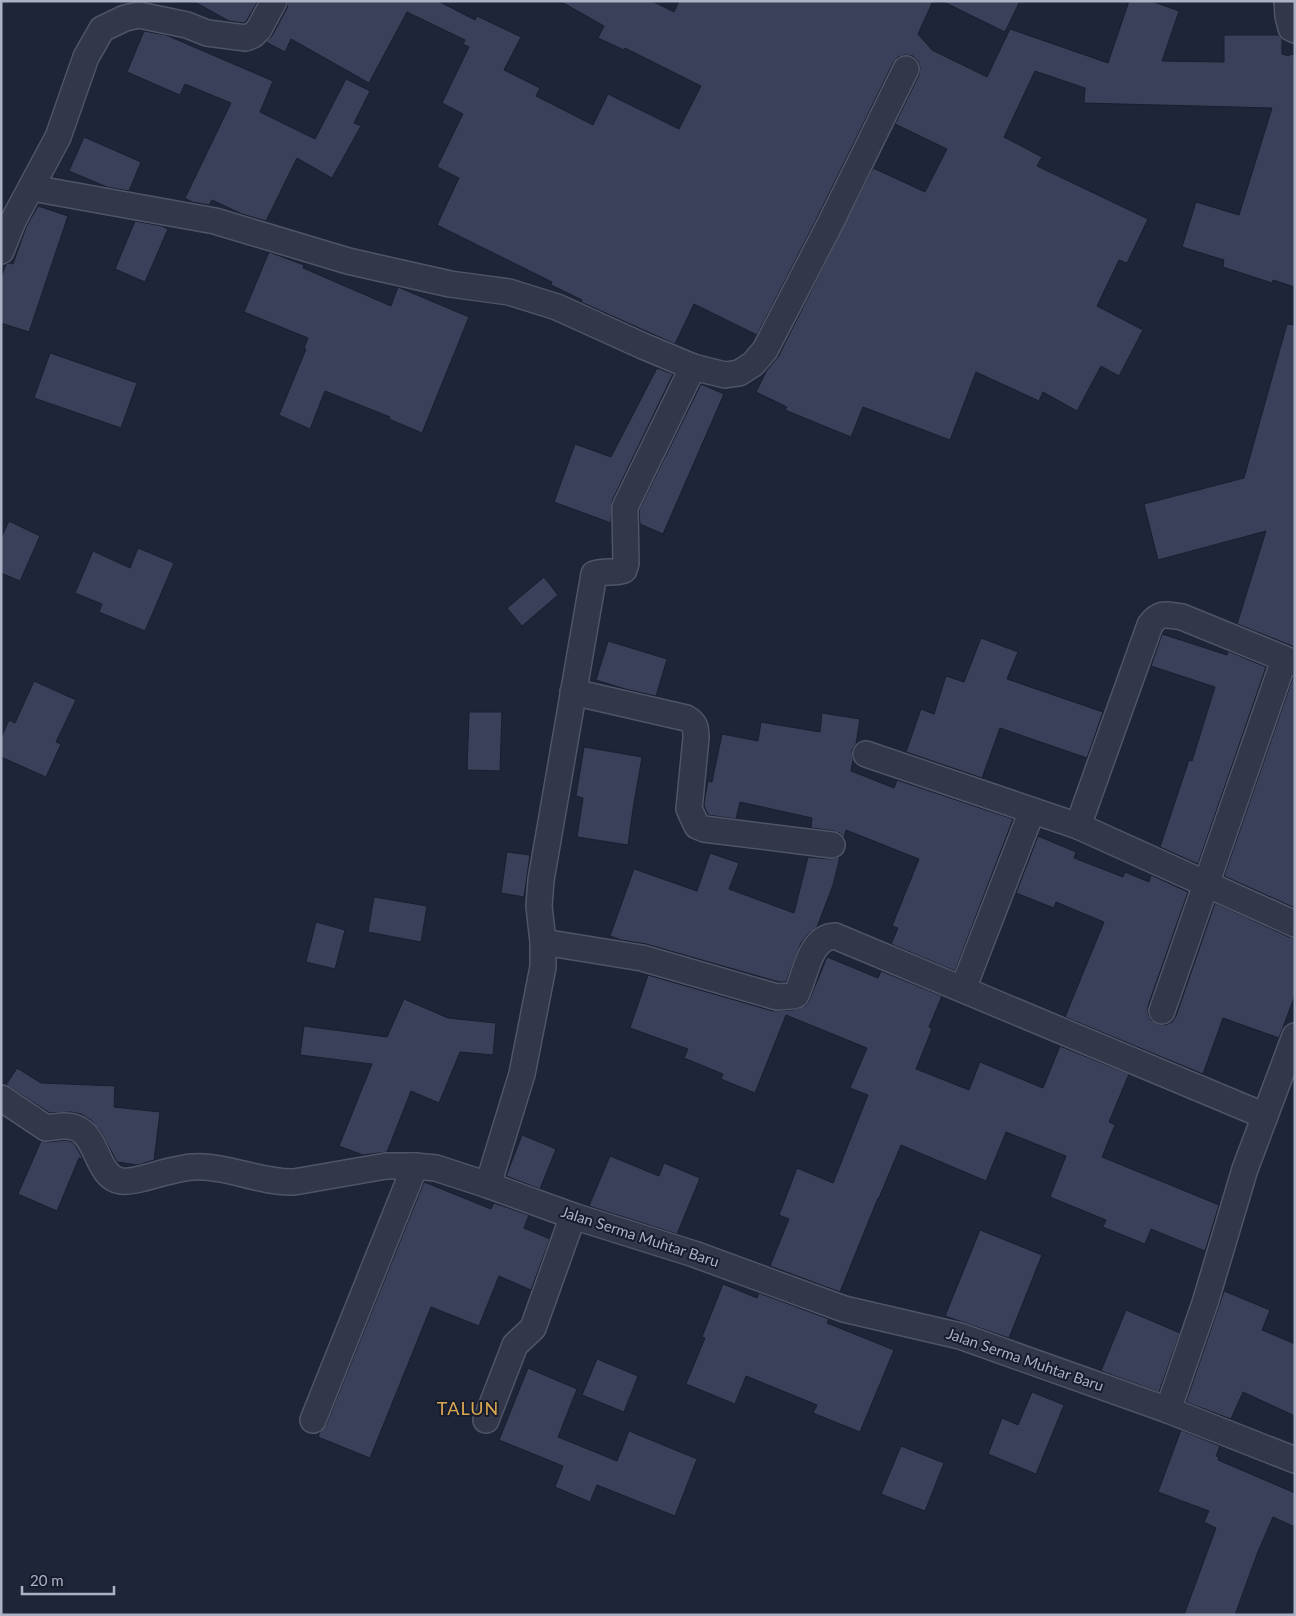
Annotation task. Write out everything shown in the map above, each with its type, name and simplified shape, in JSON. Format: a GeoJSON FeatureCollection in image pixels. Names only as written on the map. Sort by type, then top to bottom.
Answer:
{"type":"FeatureCollection","features":[{"type":"Feature","properties":{"kind":"street"},"geometry":{"type":"LineString","coordinates":[[1,251],[13,221],[58,137],[86,57],[102,29],[125,18],[139,14],[187,25],[207,33],[246,38],[259,30],[274,1]]}},
{"type":"Feature","properties":{"kind":"street"},"geometry":{"type":"LineString","coordinates":[[1287,1],[1291,28],[1295,30]]}},
{"type":"Feature","properties":{"kind":"street"},"geometry":{"type":"LineString","coordinates":[[32,188],[215,221],[348,260],[450,284],[509,292],[557,307],[693,367],[725,375],[738,373],[753,364],[765,350],[830,224],[906,69]]}},
{"type":"Feature","properties":{"kind":"street"},"geometry":{"type":"LineString","coordinates":[[488,1185],[522,1074],[543,967],[540,906],[541,880],[594,574],[604,571],[618,573],[624,570],[626,563],[625,508],[693,367]]}},
{"type":"Feature","properties":{"kind":"street"},"geometry":{"type":"LineString","coordinates":[[1078,826],[1150,625],[1156,618],[1161,615],[1182,617],[1290,662],[1162,1011]]}},
{"type":"Feature","properties":{"kind":"street"},"geometry":{"type":"LineString","coordinates":[[573,692],[686,718],[694,722],[696,738],[689,809],[697,826],[704,829],[832,845]]}},
{"type":"Feature","properties":{"kind":"street"},"geometry":{"type":"LineString","coordinates":[[866,754],[1078,826],[1295,924]]}},
{"type":"Feature","properties":{"kind":"street"},"geometry":{"type":"LineString","coordinates":[[963,989],[1032,811]]}},
{"type":"Feature","properties":{"kind":"street"},"geometry":{"type":"LineString","coordinates":[[543,942],[642,958],[777,997],[785,997],[796,994],[814,948],[821,941],[835,936],[1265,1116]]}},
{"type":"Feature","properties":{"kind":"street"},"geometry":{"type":"LineString","coordinates":[[1168,1410],[1205,1303],[1245,1168],[1295,1036]]}},
{"type":"Feature","properties":{"kind":"street","name":"Jalan Serma Muhtar Baru"},"geometry":{"type":"LineString","coordinates":[[1,1098],[46,1128],[76,1127],[86,1134],[110,1176],[121,1182],[192,1167],[221,1169],[280,1182],[294,1182],[386,1166],[436,1168],[573,1216],[694,1254],[844,1309],[960,1336],[1168,1410],[1295,1460]]}},
{"type":"Feature","properties":{"kind":"street"},"geometry":{"type":"LineString","coordinates":[[313,1420],[414,1166]]}},
{"type":"Feature","properties":{"kind":"street"},"geometry":{"type":"LineString","coordinates":[[486,1420],[515,1345],[533,1328],[573,1216]]}},
{"type":"Feature","properties":{"kind":"building"},"geometry":{"type":"Polygon","coordinates":[[[193,1],[258,1],[244,23],[229,21],[193,1]]]}},
{"type":"Feature","properties":{"kind":"building"},"geometry":{"type":"Polygon","coordinates":[[[288,1],[438,1],[475,20],[477,16],[521,37],[504,70],[540,88],[536,96],[593,125],[608,94],[679,129],[701,86],[625,48],[624,50],[598,38],[604,26],[560,1],[652,1],[674,12],[679,1],[933,1],[918,34],[932,50],[987,77],[1010,29],[1108,63],[1129,1],[1151,1],[1179,11],[1162,61],[1224,62],[1224,35],[1279,35],[1282,39],[1282,54],[1295,55],[1295,287],[1273,280],[1272,283],[1223,267],[1224,260],[1182,247],[1196,202],[1239,215],[1272,108],[1084,103],[1085,88],[1035,71],[1004,137],[1042,157],[1037,166],[1148,219],[1127,263],[1119,260],[1097,306],[1143,330],[1119,376],[1101,366],[1077,411],[1043,392],[1039,401],[976,372],[950,440],[863,407],[851,437],[785,410],[787,407],[756,392],[767,370],[778,357],[873,168],[925,192],[947,149],[895,124],[919,75],[918,61],[913,56],[905,55],[898,57],[893,63],[757,335],[694,304],[675,344],[581,302],[582,300],[551,285],[552,282],[437,225],[459,178],[437,167],[463,114],[442,103],[469,47],[463,44],[465,40],[407,12],[369,83],[291,39],[285,52],[266,42],[272,36],[287,8],[288,1]]]}},
{"type":"Feature","properties":{"kind":"building"},"geometry":{"type":"Polygon","coordinates":[[[942,1],[1020,1],[1005,32],[942,1]]]}},
{"type":"Feature","properties":{"kind":"building"},"geometry":{"type":"Polygon","coordinates":[[[144,31],[166,35],[273,81],[260,112],[315,139],[346,79],[370,91],[354,123],[361,126],[332,178],[297,158],[266,221],[242,214],[212,200],[209,205],[192,202],[185,198],[231,103],[185,84],[180,95],[127,72],[144,31]]]}},
{"type":"Feature","properties":{"kind":"building"},"geometry":{"type":"Polygon","coordinates":[[[84,137],[141,162],[129,191],[107,187],[69,171],[84,137]]]}},
{"type":"Feature","properties":{"kind":"building"},"geometry":{"type":"Polygon","coordinates":[[[38,206],[68,216],[29,332],[1,323],[1,278],[6,264],[13,264],[26,227],[38,206]]]}},
{"type":"Feature","properties":{"kind":"building"},"geometry":{"type":"Polygon","coordinates":[[[135,221],[162,226],[168,229],[145,282],[115,269],[135,221]]]}},
{"type":"Feature","properties":{"kind":"building"},"geometry":{"type":"Polygon","coordinates":[[[269,252],[304,265],[303,268],[391,306],[398,287],[469,317],[422,433],[389,419],[390,417],[325,391],[310,429],[279,415],[306,349],[304,348],[308,338],[244,312],[269,252]]]}},
{"type":"Feature","properties":{"kind":"building"},"geometry":{"type":"Polygon","coordinates":[[[1287,324],[1295,325],[1295,647],[1237,624],[1266,531],[1158,560],[1144,504],[1244,478],[1287,324]]]}},
{"type":"Feature","properties":{"kind":"building"},"geometry":{"type":"Polygon","coordinates":[[[50,353],[137,383],[121,428],[34,398],[50,353]]]}},
{"type":"Feature","properties":{"kind":"building"},"geometry":{"type":"Polygon","coordinates":[[[657,368],[673,374],[612,501],[611,523],[554,502],[575,444],[611,457],[657,368]]]}},
{"type":"Feature","properties":{"kind":"building"},"geometry":{"type":"Polygon","coordinates":[[[701,384],[724,394],[663,534],[640,524],[639,510],[701,384]]]}},
{"type":"Feature","properties":{"kind":"building"},"geometry":{"type":"Polygon","coordinates":[[[9,521],[40,536],[20,581],[1,573],[1,538],[9,521]]]}},
{"type":"Feature","properties":{"kind":"building"},"geometry":{"type":"Polygon","coordinates":[[[138,548],[174,563],[145,631],[99,612],[102,604],[75,593],[93,551],[130,568],[138,548]]]}},
{"type":"Feature","properties":{"kind":"building"},"geometry":{"type":"Polygon","coordinates":[[[544,577],[558,595],[522,626],[507,608],[544,577]]]}},
{"type":"Feature","properties":{"kind":"building"},"geometry":{"type":"Polygon","coordinates":[[[1162,634],[1227,655],[1228,651],[1266,667],[1198,864],[1160,847],[1189,760],[1192,761],[1215,687],[1151,666],[1162,634]]]}},
{"type":"Feature","properties":{"kind":"building"},"geometry":{"type":"Polygon","coordinates":[[[981,638],[1018,652],[1007,679],[1103,712],[1087,758],[1000,728],[982,778],[906,752],[921,709],[934,714],[946,676],[964,682],[981,638]]]}},
{"type":"Feature","properties":{"kind":"building"},"geometry":{"type":"Polygon","coordinates":[[[608,641],[667,659],[656,696],[596,680],[608,641]]]}},
{"type":"Feature","properties":{"kind":"building"},"geometry":{"type":"Polygon","coordinates":[[[1293,677],[1295,677],[1295,908],[1224,876],[1293,677]]]}},
{"type":"Feature","properties":{"kind":"building"},"geometry":{"type":"Polygon","coordinates":[[[34,681],[76,700],[56,742],[61,744],[46,777],[1,757],[1,738],[9,720],[15,723],[34,681]]]}},
{"type":"Feature","properties":{"kind":"building"},"geometry":{"type":"Polygon","coordinates":[[[469,712],[502,712],[500,771],[467,770],[469,712]]]}},
{"type":"Feature","properties":{"kind":"building"},"geometry":{"type":"Polygon","coordinates":[[[822,713],[860,719],[856,744],[852,750],[851,771],[894,788],[897,780],[1013,819],[955,971],[891,944],[898,928],[892,926],[919,859],[846,830],[844,838],[840,833],[834,831],[811,828],[812,818],[740,802],[736,819],[708,815],[704,806],[705,797],[708,781],[712,782],[722,734],[758,741],[761,722],[820,732],[822,713]]]}},
{"type":"Feature","properties":{"kind":"building"},"geometry":{"type":"Polygon","coordinates":[[[584,747],[642,757],[628,845],[577,837],[583,798],[576,796],[584,747]]]}},
{"type":"Feature","properties":{"kind":"building"},"geometry":{"type":"Polygon","coordinates":[[[1038,836],[1076,852],[1074,858],[1123,877],[1125,872],[1149,882],[1151,875],[1188,892],[1148,1006],[1148,1014],[1151,1020],[1157,1024],[1165,1025],[1172,1022],[1176,1016],[1215,903],[1295,938],[1295,995],[1279,1038],[1223,1018],[1203,1074],[1065,1017],[1104,922],[1056,902],[1054,908],[1016,893],[1038,836]]]}},
{"type":"Feature","properties":{"kind":"building"},"geometry":{"type":"Polygon","coordinates":[[[507,852],[530,855],[524,897],[501,893],[507,852]]]}},
{"type":"Feature","properties":{"kind":"building"},"geometry":{"type":"Polygon","coordinates":[[[710,853],[739,863],[729,889],[794,913],[808,857],[830,859],[840,857],[833,885],[817,927],[801,943],[786,982],[779,982],[646,944],[621,940],[610,936],[634,869],[697,891],[710,853]]]}},
{"type":"Feature","properties":{"kind":"building"},"geometry":{"type":"Polygon","coordinates":[[[374,897],[427,906],[421,942],[368,932],[374,897]]]}},
{"type":"Feature","properties":{"kind":"building"},"geometry":{"type":"Polygon","coordinates":[[[316,922],[345,930],[335,969],[306,962],[316,922]]]}},
{"type":"Feature","properties":{"kind":"building"},"geometry":{"type":"Polygon","coordinates":[[[827,957],[878,978],[881,971],[942,996],[929,1027],[932,1029],[916,1069],[969,1090],[980,1062],[1043,1088],[1060,1046],[1129,1074],[1109,1122],[1115,1125],[1102,1157],[1219,1205],[1205,1251],[1151,1229],[1145,1244],[1103,1227],[1106,1220],[1050,1197],[1066,1156],[1006,1132],[986,1181],[901,1145],[840,1292],[770,1266],[789,1219],[779,1215],[797,1168],[833,1183],[868,1095],[850,1088],[867,1048],[786,1015],[755,1093],[721,1079],[723,1074],[684,1058],[688,1049],[630,1028],[648,975],[773,1011],[793,1010],[805,1006],[809,1001],[827,957]]]}},
{"type":"Feature","properties":{"kind":"building"},"geometry":{"type":"Polygon","coordinates":[[[404,999],[448,1018],[496,1023],[493,1055],[460,1052],[439,1103],[411,1091],[387,1152],[363,1155],[339,1146],[372,1064],[300,1055],[304,1026],[387,1037],[404,999]]]}},
{"type":"Feature","properties":{"kind":"building"},"geometry":{"type":"Polygon","coordinates":[[[17,1068],[41,1083],[115,1086],[114,1107],[160,1112],[154,1160],[138,1165],[117,1162],[101,1132],[91,1120],[81,1114],[71,1112],[50,1113],[6,1085],[17,1068]]]}},
{"type":"Feature","properties":{"kind":"building"},"geometry":{"type":"Polygon","coordinates":[[[522,1135],[556,1149],[540,1189],[506,1176],[522,1135]]]}},
{"type":"Feature","properties":{"kind":"building"},"geometry":{"type":"Polygon","coordinates":[[[67,1140],[74,1143],[83,1159],[79,1158],[57,1211],[18,1194],[41,1141],[67,1140]]]}},
{"type":"Feature","properties":{"kind":"building"},"geometry":{"type":"Polygon","coordinates":[[[610,1156],[659,1176],[664,1163],[700,1178],[677,1234],[589,1206],[610,1156]]]}},
{"type":"Feature","properties":{"kind":"building"},"geometry":{"type":"Polygon","coordinates":[[[424,1182],[491,1209],[494,1203],[529,1215],[524,1228],[550,1239],[531,1290],[499,1276],[479,1326],[431,1307],[370,1458],[318,1437],[326,1425],[424,1182]]]}},
{"type":"Feature","properties":{"kind":"building"},"geometry":{"type":"Polygon","coordinates":[[[980,1230],[1042,1255],[1009,1338],[945,1316],[980,1230]]]}},
{"type":"Feature","properties":{"kind":"building"},"geometry":{"type":"Polygon","coordinates":[[[723,1284],[757,1298],[759,1293],[829,1319],[827,1323],[894,1350],[860,1432],[813,1413],[817,1405],[746,1376],[735,1404],[686,1384],[705,1338],[702,1337],[723,1284]]]}},
{"type":"Feature","properties":{"kind":"building"},"geometry":{"type":"Polygon","coordinates":[[[1224,1291],[1270,1310],[1262,1330],[1295,1344],[1295,1416],[1243,1392],[1231,1419],[1186,1402],[1224,1291]]]}},
{"type":"Feature","properties":{"kind":"building"},"geometry":{"type":"Polygon","coordinates":[[[1126,1310],[1180,1333],[1159,1392],[1101,1371],[1126,1310]]]}},
{"type":"Feature","properties":{"kind":"building"},"geometry":{"type":"Polygon","coordinates":[[[597,1359],[638,1376],[624,1412],[582,1395],[597,1359]]]}},
{"type":"Feature","properties":{"kind":"building"},"geometry":{"type":"Polygon","coordinates":[[[528,1368],[577,1389],[558,1437],[617,1461],[629,1431],[697,1459],[675,1516],[597,1485],[590,1502],[555,1487],[563,1466],[499,1440],[528,1368]]]}},
{"type":"Feature","properties":{"kind":"building"},"geometry":{"type":"Polygon","coordinates":[[[1032,1392],[1064,1405],[1036,1474],[988,1454],[1002,1418],[1018,1425],[1032,1392]]]}},
{"type":"Feature","properties":{"kind":"building"},"geometry":{"type":"Polygon","coordinates":[[[1181,1430],[1220,1446],[1216,1456],[1219,1457],[1218,1460],[1295,1493],[1295,1527],[1273,1517],[1257,1554],[1235,1615],[1184,1615],[1216,1528],[1204,1522],[1209,1511],[1158,1492],[1181,1430]]]}},
{"type":"Feature","properties":{"kind":"building"},"geometry":{"type":"Polygon","coordinates":[[[901,1446],[944,1463],[925,1511],[881,1494],[901,1446]]]}},
{"type":"Feature","properties":{"kind":"district","name":"TALUN"},"geometry":{"type":"Point","coordinates":[468,1409]}}]}
